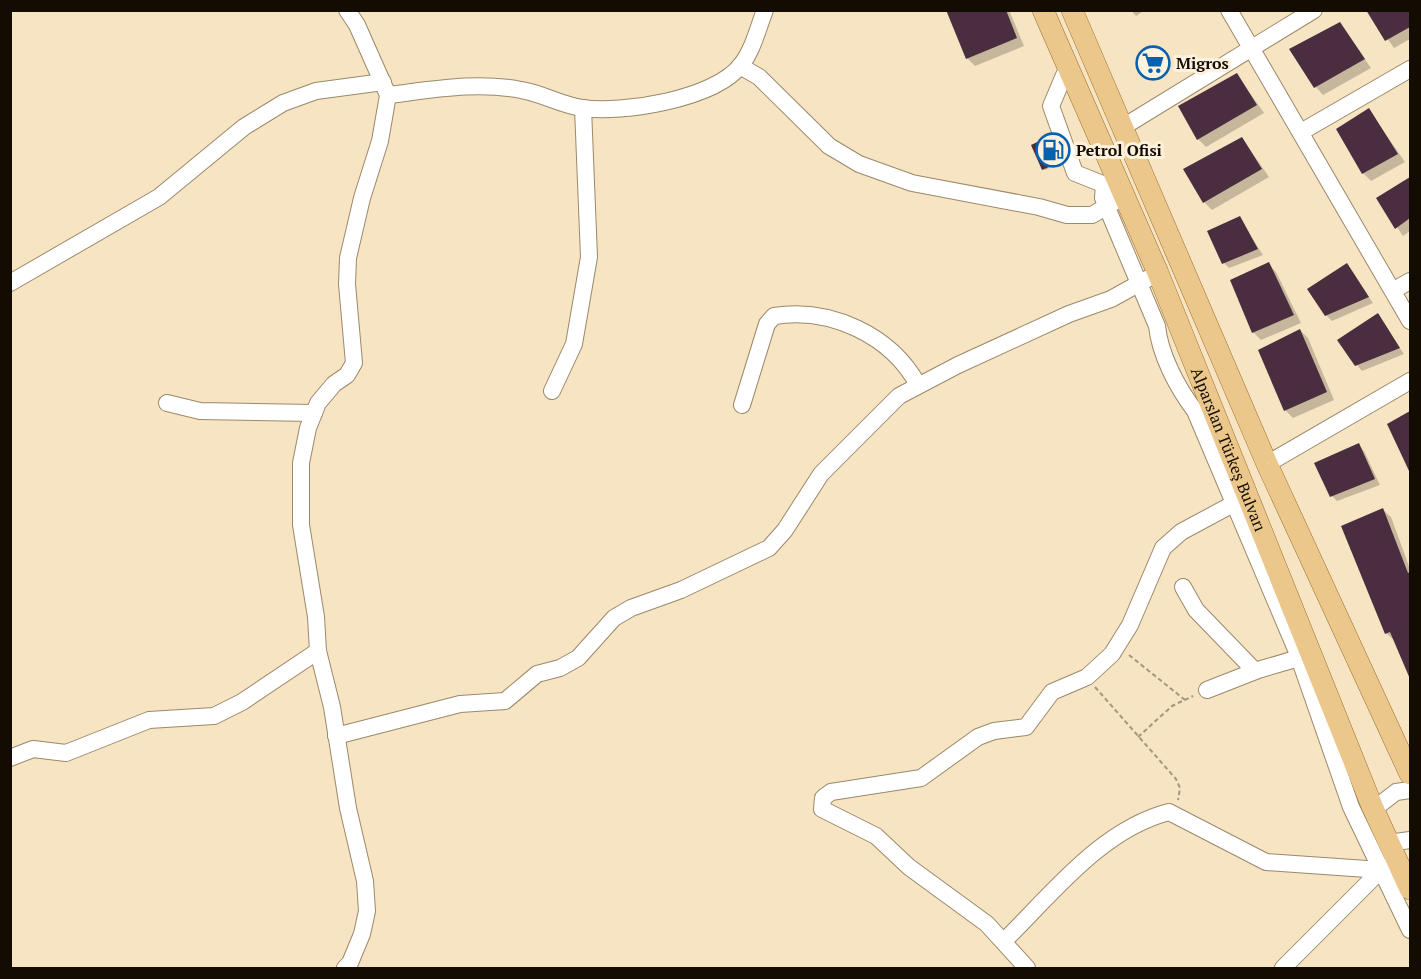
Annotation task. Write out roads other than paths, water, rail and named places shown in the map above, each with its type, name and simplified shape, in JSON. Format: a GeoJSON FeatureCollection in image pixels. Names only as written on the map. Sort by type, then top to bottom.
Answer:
{"type":"FeatureCollection","features":[{"type":"Feature","properties":{"kind":"main road","name":"Alparslan Türkeş Bulvarı"},"geometry":{"type":"LineString","coordinates":[[1043,10],[1068,66],[1115,195],[1149,278],[1374,809],[1389,858],[1410,889]]}},
{"type":"Feature","properties":{"kind":"main road","name":"Alparslan Türkeş Bulvarı"},"geometry":{"type":"LineString","coordinates":[[1072,10],[1267,464],[1410,774]]}},
{"type":"Feature","properties":{"kind":"street"},"geometry":{"type":"LineString","coordinates":[[345,969],[350,963],[362,934],[367,911],[365,881],[348,808],[318,651],[316,617],[301,525],[302,463],[308,428],[318,403],[334,384],[347,375],[354,363],[347,284],[348,258],[362,198],[380,141],[385,88],[357,26],[347,10]]}},
{"type":"Feature","properties":{"kind":"street"},"geometry":{"type":"LineString","coordinates":[[10,283],[159,197],[244,127],[283,103],[316,91],[458,86],[520,89],[583,108],[615,111],[660,104],[723,80],[740,66],[765,10]]}},
{"type":"Feature","properties":{"kind":"street"},"geometry":{"type":"LineString","coordinates":[[1229,10],[1410,321]]}},
{"type":"Feature","properties":{"kind":"street"},"geometry":{"type":"LineString","coordinates":[[1123,127],[1314,10]]}},
{"type":"Feature","properties":{"kind":"street"},"geometry":{"type":"LineString","coordinates":[[740,66],[759,77],[829,146],[859,164],[894,179],[1067,215],[1092,215],[1115,195],[1075,173],[1051,106],[1068,66]]}},
{"type":"Feature","properties":{"kind":"street"},"geometry":{"type":"LineString","coordinates":[[1301,132],[1410,69]]}},
{"type":"Feature","properties":{"kind":"street"},"geometry":{"type":"LineString","coordinates":[[552,391],[574,344],[589,257],[583,108]]}},
{"type":"Feature","properties":{"kind":"street"},"geometry":{"type":"LineString","coordinates":[[336,736],[460,704],[505,701],[537,674],[560,668],[578,658],[614,618],[631,608],[658,596],[681,590],[768,548],[785,530],[821,474],[889,404],[918,385],[1069,314],[1111,299],[1149,278]]}},
{"type":"Feature","properties":{"kind":"street"},"geometry":{"type":"LineString","coordinates":[[1394,290],[1410,281]]}},
{"type":"Feature","properties":{"kind":"street"},"geometry":{"type":"LineString","coordinates":[[742,405],[767,324],[774,316],[821,317],[861,330],[897,355],[910,369],[918,385]]}},
{"type":"Feature","properties":{"kind":"street"},"geometry":{"type":"LineString","coordinates":[[1267,464],[1410,381]]}},
{"type":"Feature","properties":{"kind":"street"},"geometry":{"type":"LineString","coordinates":[[167,403],[190,409],[213,411],[314,413]]}},
{"type":"Feature","properties":{"kind":"street"},"geometry":{"type":"LineString","coordinates":[[1027,969],[1004,941],[962,904],[909,867],[876,836],[829,814],[821,804],[823,798],[831,792],[921,778],[978,737],[994,731],[1026,727],[1052,692],[1087,677],[1119,644],[1163,548],[1181,532],[1241,499],[1351,807],[1389,858],[1410,930]]}},
{"type":"Feature","properties":{"kind":"street"},"geometry":{"type":"LineString","coordinates":[[1183,587],[1196,610],[1255,671]]}},
{"type":"Feature","properties":{"kind":"street"},"geometry":{"type":"LineString","coordinates":[[10,758],[33,749],[66,753],[149,720],[214,716],[242,702],[318,651]]}},
{"type":"Feature","properties":{"kind":"street"},"geometry":{"type":"LineString","coordinates":[[1207,690],[1255,671],[1299,658]]}},
{"type":"Feature","properties":{"kind":"street"},"geometry":{"type":"LineString","coordinates":[[1374,809],[1391,795],[1410,790]]}},
{"type":"Feature","properties":{"kind":"street"},"geometry":{"type":"LineString","coordinates":[[1004,941],[1104,845],[1152,816],[1169,812],[1238,850],[1266,862],[1389,858]]}},
{"type":"Feature","properties":{"kind":"street"},"geometry":{"type":"LineString","coordinates":[[1283,969],[1389,858],[1410,840]]}},
{"type":"Feature","properties":{"kind":"place","name":"Migros"},"geometry":{"type":"Point","coordinates":[1153,63]}},
{"type":"Feature","properties":{"kind":"place","name":"Petrol Ofisi"},"geometry":{"type":"Point","coordinates":[1053,150]}}]}
